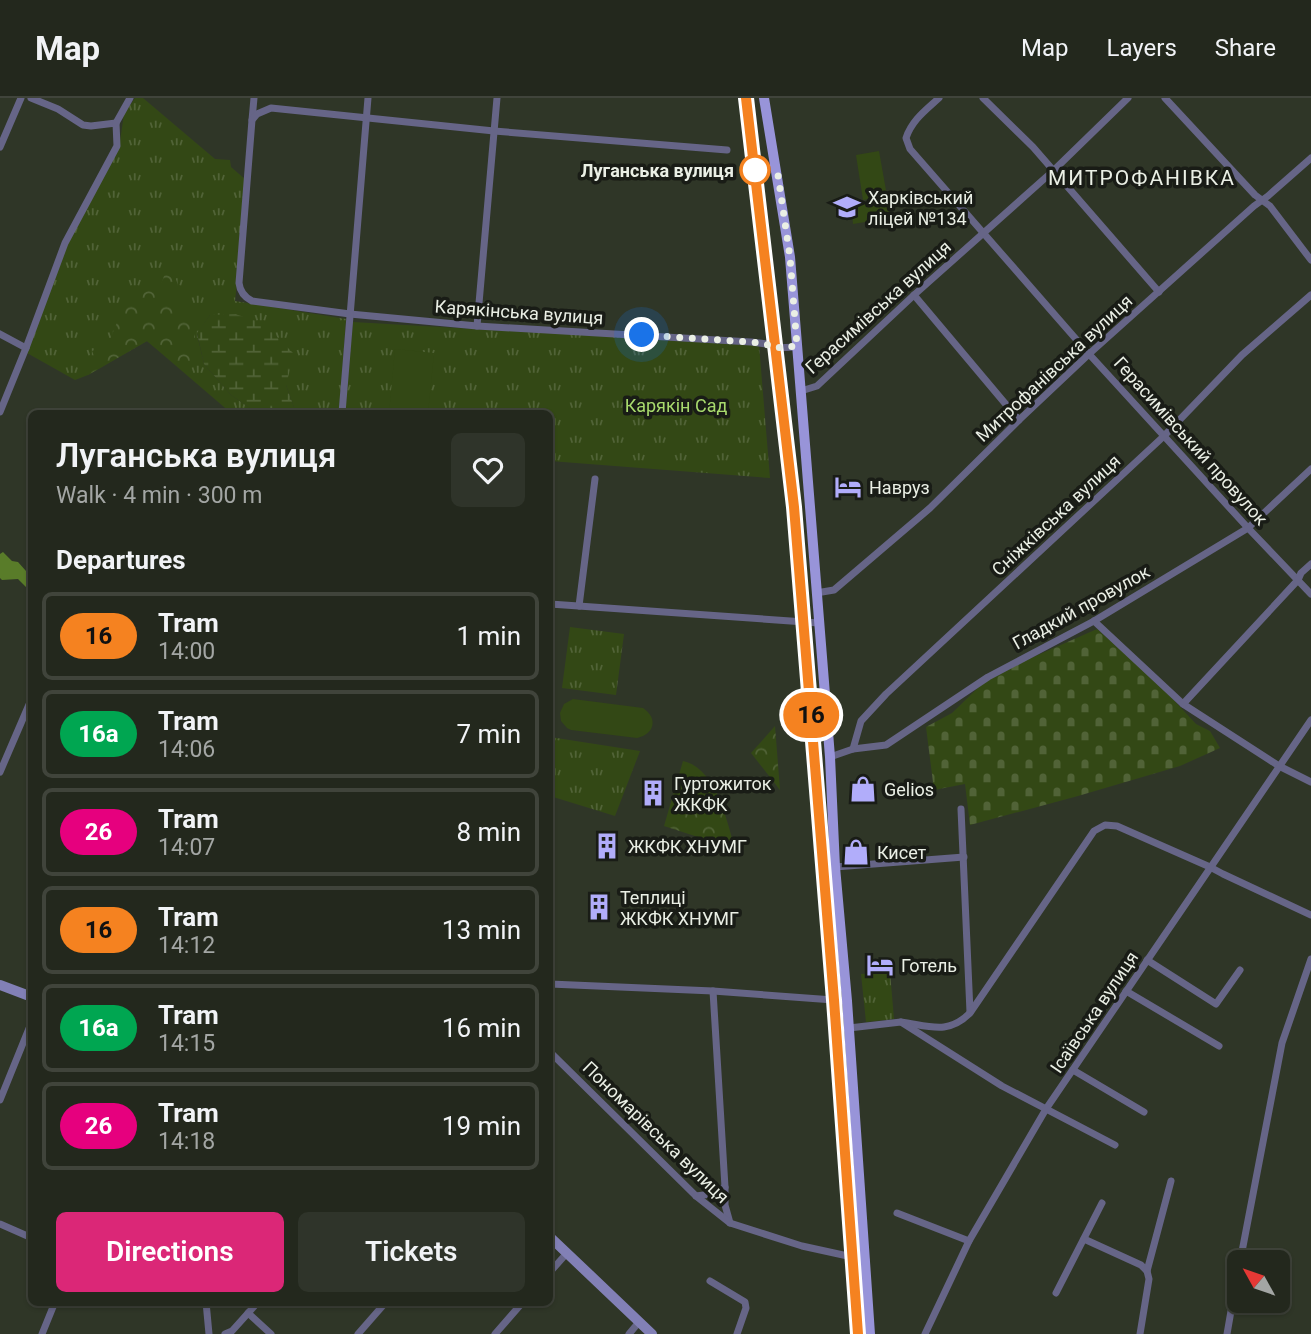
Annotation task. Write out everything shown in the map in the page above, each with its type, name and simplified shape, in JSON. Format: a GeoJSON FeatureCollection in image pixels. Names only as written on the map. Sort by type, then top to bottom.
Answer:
{"type":"FeatureCollection","features":[{"type":"Feature","properties":{"kind":"main road"},"geometry":{"type":"LineString","coordinates":[[764,98],[790,257],[830,757],[835,867],[848,1001],[870,1334]]}},
{"type":"Feature","properties":{"kind":"street"},"geometry":{"type":"LineString","coordinates":[[0,147],[21,98]]}},
{"type":"Feature","properties":{"kind":"street"},"geometry":{"type":"LineString","coordinates":[[32,98],[58,109],[83,125],[117,123]]}},
{"type":"Feature","properties":{"kind":"street"},"geometry":{"type":"LineString","coordinates":[[0,412],[65,243],[117,146],[117,123],[130,98]]}},
{"type":"Feature","properties":{"kind":"street"},"geometry":{"type":"LineString","coordinates":[[252,120],[254,98]]}},
{"type":"Feature","properties":{"kind":"street"},"geometry":{"type":"LineString","coordinates":[[342,410],[368,98]]}},
{"type":"Feature","properties":{"kind":"street"},"geometry":{"type":"LineString","coordinates":[[477,327],[496,98]]}},
{"type":"Feature","properties":{"kind":"street","name":"Герасимівський провулок"},"geometry":{"type":"LineString","coordinates":[[939,98],[920,114],[909,129],[906,138],[910,149],[1089,354],[1311,594]]}},
{"type":"Feature","properties":{"kind":"street"},"geometry":{"type":"LineString","coordinates":[[983,98],[1033,147],[1159,292]]}},
{"type":"Feature","properties":{"kind":"street","name":"Герасимівська вулиця"},"geometry":{"type":"LineString","coordinates":[[801,391],[817,386],[1128,98]]}},
{"type":"Feature","properties":{"kind":"street"},"geometry":{"type":"LineString","coordinates":[[1165,98],[1255,195],[1270,206],[1311,260]]}},
{"type":"Feature","properties":{"kind":"street"},"geometry":{"type":"LineString","coordinates":[[252,120],[257,114],[271,108],[494,131],[727,150]]}},
{"type":"Feature","properties":{"kind":"street","name":"Карякінська вулиця"},"geometry":{"type":"LineString","coordinates":[[252,120],[239,283],[242,294],[252,301],[477,327],[751,342],[774,348],[797,346]]}},
{"type":"Feature","properties":{"kind":"street","name":"Митрофанівська вулиця"},"geometry":{"type":"LineString","coordinates":[[816,593],[834,590],[930,508],[1089,354],[1311,158]]}},
{"type":"Feature","properties":{"kind":"street"},"geometry":{"type":"LineString","coordinates":[[914,295],[1019,420]]}},
{"type":"Feature","properties":{"kind":"street","name":"Сніжківська вулиця"},"geometry":{"type":"LineString","coordinates":[[853,749],[862,721],[886,694],[1164,436],[1242,355],[1311,295]]}},
{"type":"Feature","properties":{"kind":"street"},"geometry":{"type":"LineString","coordinates":[[0,334],[26,348]]}},
{"type":"Feature","properties":{"kind":"street","name":"Гладкий провулок"},"geometry":{"type":"LineString","coordinates":[[853,749],[886,745],[988,677],[1094,621],[1248,528],[1311,469]]}},
{"type":"Feature","properties":{"kind":"street"},"geometry":{"type":"LineString","coordinates":[[579,606],[595,479]]}},
{"type":"Feature","properties":{"kind":"street"},"geometry":{"type":"LineString","coordinates":[[1184,704],[1311,564]]}},
{"type":"Feature","properties":{"kind":"street"},"geometry":{"type":"LineString","coordinates":[[553,604],[818,623]]}},
{"type":"Feature","properties":{"kind":"street"},"geometry":{"type":"LineString","coordinates":[[1094,621],[1184,704],[1279,766],[1311,782]]}},
{"type":"Feature","properties":{"kind":"street"},"geometry":{"type":"LineString","coordinates":[[0,772],[28,707]]}},
{"type":"Feature","properties":{"kind":"street","name":"Ісаївська вулиця"},"geometry":{"type":"LineString","coordinates":[[925,1334],[969,1241],[1046,1110],[1311,720]]}},
{"type":"Feature","properties":{"kind":"street"},"geometry":{"type":"LineString","coordinates":[[830,757],[853,749]]}},
{"type":"Feature","properties":{"kind":"street"},"geometry":{"type":"LineString","coordinates":[[961,809],[970,1013]]}},
{"type":"Feature","properties":{"kind":"street"},"geometry":{"type":"LineString","coordinates":[[849,1028],[901,1022],[946,1028],[960,1023],[983,995],[1094,831],[1105,825],[1118,826],[1311,915]]}},
{"type":"Feature","properties":{"kind":"street"},"geometry":{"type":"LineString","coordinates":[[835,867],[964,858]]}},
{"type":"Feature","properties":{"kind":"street"},"geometry":{"type":"LineString","coordinates":[[1242,1250],[1282,1043],[1311,959]]}},
{"type":"Feature","properties":{"kind":"street"},"geometry":{"type":"LineString","coordinates":[[1147,960],[1216,1004],[1240,970]]}},
{"type":"Feature","properties":{"kind":"street"},"geometry":{"type":"LineString","coordinates":[[553,984],[713,991],[848,1001]]}},
{"type":"Feature","properties":{"kind":"street"},"geometry":{"type":"LineString","coordinates":[[0,985],[28,996]]}},
{"type":"Feature","properties":{"kind":"street"},"geometry":{"type":"LineString","coordinates":[[969,988],[975,994],[983,995]]}},
{"type":"Feature","properties":{"kind":"street"},"geometry":{"type":"LineString","coordinates":[[713,991],[724,1205],[730,1223]]}},
{"type":"Feature","properties":{"kind":"street"},"geometry":{"type":"LineString","coordinates":[[1126,991],[1219,1046]]}},
{"type":"Feature","properties":{"kind":"street"},"geometry":{"type":"LineString","coordinates":[[901,1022],[1002,1086],[1115,1145]]}},
{"type":"Feature","properties":{"kind":"street"},"geometry":{"type":"LineString","coordinates":[[943,1047],[946,1028]]}},
{"type":"Feature","properties":{"kind":"street"},"geometry":{"type":"LineString","coordinates":[[0,1100],[28,1031]]}},
{"type":"Feature","properties":{"kind":"street","name":"Пономарівська вулиця"},"geometry":{"type":"LineString","coordinates":[[553,1055],[696,1196],[730,1223],[866,1260]]}},
{"type":"Feature","properties":{"kind":"street"},"geometry":{"type":"LineString","coordinates":[[1073,1070],[1144,1112]]}},
{"type":"Feature","properties":{"kind":"street"},"geometry":{"type":"LineString","coordinates":[[1140,1334],[1149,1279],[1147,1271],[1171,1181]]}},
{"type":"Feature","properties":{"kind":"street"},"geometry":{"type":"LineString","coordinates":[[696,1196],[711,1194],[725,1186]]}},
{"type":"Feature","properties":{"kind":"street"},"geometry":{"type":"LineString","coordinates":[[1056,1293],[1102,1203]]}},
{"type":"Feature","properties":{"kind":"street"},"geometry":{"type":"LineString","coordinates":[[897,1213],[969,1241]]}},
{"type":"Feature","properties":{"kind":"street"},"geometry":{"type":"LineString","coordinates":[[0,1224],[28,1236]]}},
{"type":"Feature","properties":{"kind":"street"},"geometry":{"type":"LineString","coordinates":[[1084,1239],[1141,1265],[1147,1271]]}},
{"type":"Feature","properties":{"kind":"street"},"geometry":{"type":"LineString","coordinates":[[553,1240],[652,1334]]}},
{"type":"Feature","properties":{"kind":"street"},"geometry":{"type":"LineString","coordinates":[[553,1269],[567,1253]]}},
{"type":"Feature","properties":{"kind":"street"},"geometry":{"type":"LineString","coordinates":[[710,1281],[746,1302],[737,1334]]}},
{"type":"Feature","properties":{"kind":"street"},"geometry":{"type":"LineString","coordinates":[[42,1334],[53,1306]]}},
{"type":"Feature","properties":{"kind":"street"},"geometry":{"type":"LineString","coordinates":[[206,1306],[209,1334]]}},
{"type":"Feature","properties":{"kind":"street"},"geometry":{"type":"LineString","coordinates":[[225,1334],[232,1331],[254,1306]]}},
{"type":"Feature","properties":{"kind":"street"},"geometry":{"type":"LineString","coordinates":[[358,1334],[382,1306]]}},
{"type":"Feature","properties":{"kind":"street"},"geometry":{"type":"LineString","coordinates":[[495,1334],[520,1306]]}},
{"type":"Feature","properties":{"kind":"street"},"geometry":{"type":"LineString","coordinates":[[248,1313],[271,1334]]}},
{"type":"Feature","properties":{"kind":"street"},"geometry":{"type":"LineString","coordinates":[[1227,1334],[1231,1313]]}},
{"type":"Feature","properties":{"kind":"street"},"geometry":{"type":"LineString","coordinates":[[629,1334],[639,1322]]}},
{"type":"Feature","properties":{"kind":"green space"},"geometry":{"type":"Polygon","coordinates":[[[135,98],[143,98],[215,159],[230,160],[231,167],[246,180],[235,301],[346,319],[339,410],[295,410],[286,385],[210,315],[197,334],[204,364],[231,395],[253,410],[228,410],[147,341],[75,380],[27,353],[67,244],[119,148],[124,114],[135,98]]]}},
{"type":"Feature","properties":{"kind":"green space"},"geometry":{"type":"Polygon","coordinates":[[[879,151],[887,196],[863,200],[856,155],[879,151]]]}},
{"type":"Feature","properties":{"kind":"green space"},"geometry":{"type":"Polygon","coordinates":[[[887,199],[890,218],[853,224],[851,204],[887,199]]]}},
{"type":"Feature","properties":{"kind":"green space"},"geometry":{"type":"Polygon","coordinates":[[[165,273],[174,274],[178,285],[171,300],[195,321],[197,363],[188,370],[181,369],[147,341],[88,375],[80,369],[79,364],[90,363],[95,358],[92,351],[110,344],[117,322],[136,288],[147,291],[162,282],[165,273]]]}},
{"type":"Feature","properties":{"kind":"green space"},"geometry":{"type":"Polygon","coordinates":[[[235,314],[263,323],[294,354],[286,385],[295,410],[253,410],[231,395],[204,364],[197,333],[210,315],[235,314]]]}},
{"type":"Feature","properties":{"kind":"green space","name":"Карякін Сад"},"geometry":{"type":"Polygon","coordinates":[[[353,322],[759,345],[770,478],[553,461],[553,410],[345,410],[353,322]]]}},
{"type":"Feature","properties":{"kind":"green space"},"geometry":{"type":"Polygon","coordinates":[[[395,349],[434,353],[428,410],[389,410],[395,349]]]}},
{"type":"Feature","properties":{"kind":"green space"},"geometry":{"type":"Polygon","coordinates":[[[570,627],[624,634],[616,695],[562,688],[570,627]]]}},
{"type":"Feature","properties":{"kind":"green space"},"geometry":{"type":"Polygon","coordinates":[[[1097,629],[1157,682],[1196,724],[1210,731],[1220,748],[1180,766],[970,825],[965,784],[934,790],[926,727],[952,713],[982,684],[1022,662],[1097,629]]]}},
{"type":"Feature","properties":{"kind":"green space"},"geometry":{"type":"Polygon","coordinates":[[[573,699],[643,708],[651,716],[651,729],[637,738],[571,730],[561,721],[560,713],[564,704],[573,699]]]}},
{"type":"Feature","properties":{"kind":"green space"},"geometry":{"type":"Polygon","coordinates":[[[775,726],[780,790],[751,753],[775,726]]]}},
{"type":"Feature","properties":{"kind":"green space"},"geometry":{"type":"Polygon","coordinates":[[[553,737],[640,751],[615,816],[553,797],[553,737]]]}},
{"type":"Feature","properties":{"kind":"green space"},"geometry":{"type":"Polygon","coordinates":[[[683,761],[704,774],[712,785],[724,811],[735,849],[664,826],[683,761]]]}},
{"type":"Feature","properties":{"kind":"green space"},"geometry":{"type":"Polygon","coordinates":[[[890,972],[894,1019],[866,1022],[861,974],[890,972]]]}},
{"type":"Feature","properties":{"kind":"shaded area"},"geometry":{"type":"Polygon","coordinates":[[[3,552],[28,571],[28,589],[18,579],[0,578],[0,554],[3,552]]]}},
{"type":"Feature","properties":{"kind":"tram line"},"geometry":{"type":"LineString","coordinates":[[746,98],[794,507],[834,992],[858,1334]]}},
{"type":"Feature","properties":{"kind":"tram line","name":"16"},"geometry":{"type":"LineString","coordinates":[[746,98],[794,507],[858,1334]]}},
{"type":"Feature","properties":{"kind":"place","name":"Луганська вулиця"},"geometry":{"type":"Point","coordinates":[755,170]}},
{"type":"Feature","properties":{"kind":"place","name":"Харківський ліцей №134"},"geometry":{"type":"Point","coordinates":[847,207]}},
{"type":"Feature","properties":{"kind":"place","name":"Навруз"},"geometry":{"type":"Point","coordinates":[848,487]}},
{"type":"Feature","properties":{"kind":"place","name":"Gelios"},"geometry":{"type":"Point","coordinates":[863,789]}},
{"type":"Feature","properties":{"kind":"place","name":"Гуртожиток ЖКФК"},"geometry":{"type":"Point","coordinates":[653,793]}},
{"type":"Feature","properties":{"kind":"place","name":"ЖКФК ХНУМГ"},"geometry":{"type":"Point","coordinates":[607,846]}},
{"type":"Feature","properties":{"kind":"place","name":"Кисет"},"geometry":{"type":"Point","coordinates":[856,852]}},
{"type":"Feature","properties":{"kind":"place","name":"Теплиці ЖКФК ХНУМГ"},"geometry":{"type":"Point","coordinates":[599,907]}},
{"type":"Feature","properties":{"kind":"place","name":"Готель"},"geometry":{"type":"Point","coordinates":[880,965]}},
{"type":"Feature","properties":{"kind":"district","name":"МИТРОФАНІВКА"},"geometry":{"type":"Point","coordinates":[1142,178]}},
{"type":"Feature","properties":{"kind":"route"},"geometry":{"type":"LineString","coordinates":[[642,335],[751,342],[774,348],[797,346],[790,257],[778,175],[755,170]]}}]}
